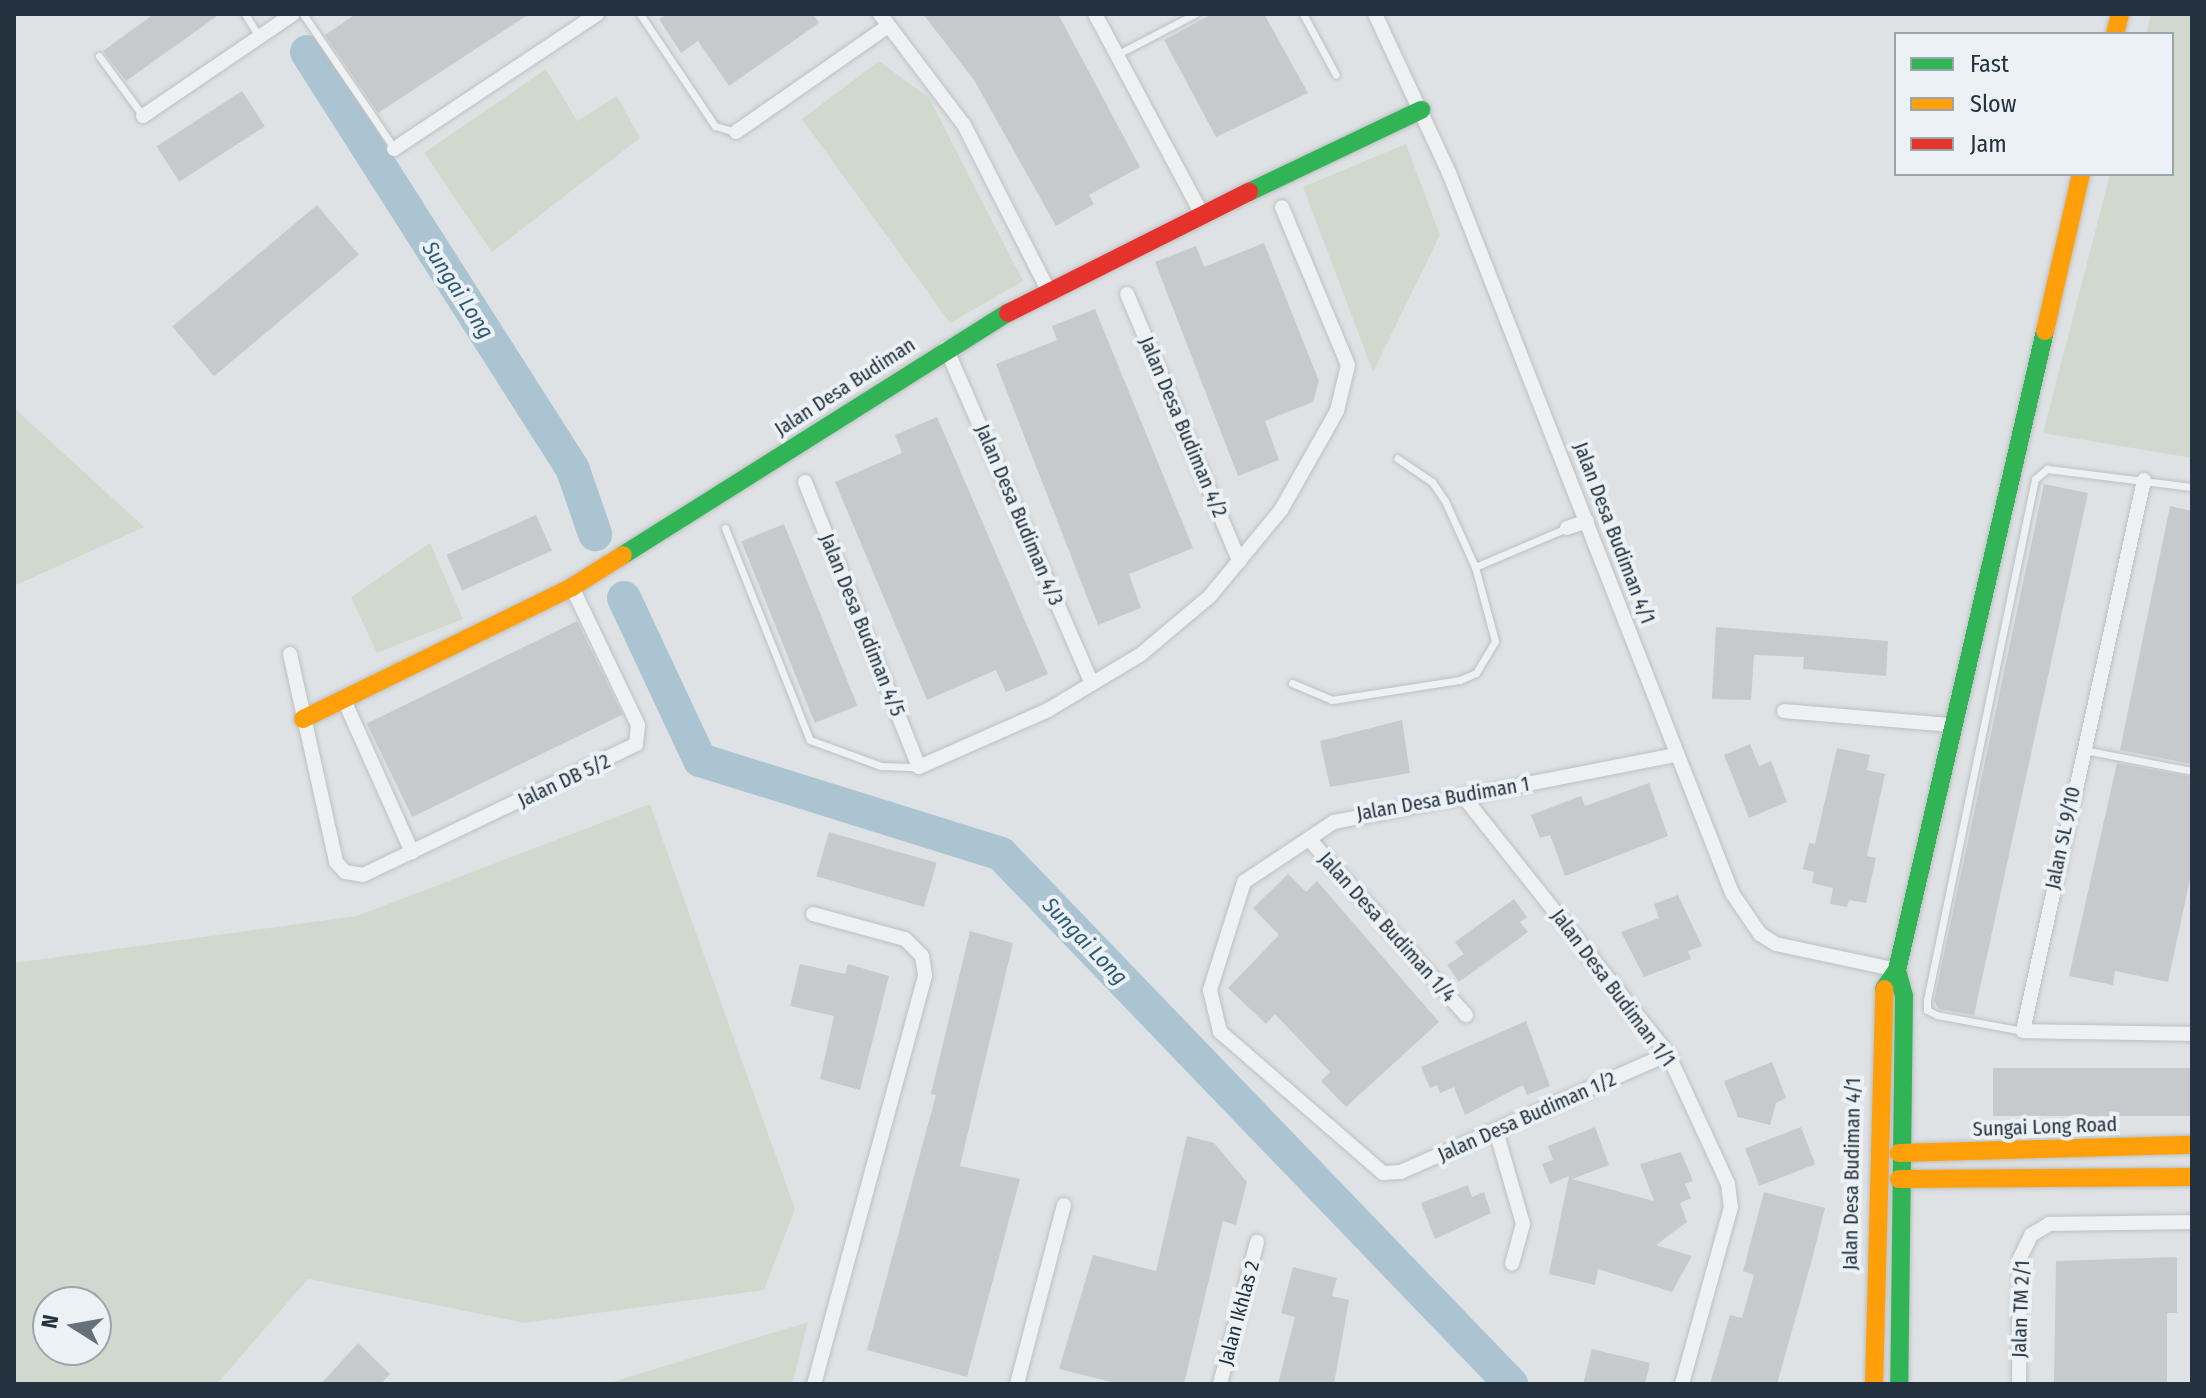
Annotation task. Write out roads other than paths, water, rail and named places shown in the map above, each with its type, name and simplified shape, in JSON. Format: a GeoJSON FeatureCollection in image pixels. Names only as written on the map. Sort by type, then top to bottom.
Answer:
{"type":"FeatureCollection","features":[{"type":"Feature","properties":{"kind":"street"},"geometry":{"type":"LineString","coordinates":[[143,116],[293,14]]}},
{"type":"Feature","properties":{"kind":"street"},"geometry":{"type":"LineString","coordinates":[[1095,14],[1120,53],[1200,211]]}},
{"type":"Feature","properties":{"kind":"street","name":"Jalan Desa Budiman 4/1"},"geometry":{"type":"LineString","coordinates":[[1375,14],[1421,110],[1587,521],[1732,893],[1760,934],[1794,951],[1897,970]]}},
{"type":"Feature","properties":{"kind":"street"},"geometry":{"type":"LineString","coordinates":[[394,149],[593,15]]}},
{"type":"Feature","properties":{"kind":"street"},"geometry":{"type":"LineString","coordinates":[[736,132],[884,20],[964,125],[1047,288]]}},
{"type":"Feature","properties":{"kind":"street","name":"Jalan Desa Budiman"},"geometry":{"type":"LineString","coordinates":[[303,719],[572,587],[946,348],[1047,288],[1200,211],[1421,110]]}},
{"type":"Feature","properties":{"kind":"street","name":"Jalan Desa Budiman 4/1"},"geometry":{"type":"LineString","coordinates":[[1874,1384],[1872,1193],[1880,995],[1897,970],[1981,591],[2081,176]]}},
{"type":"Feature","properties":{"kind":"street"},"geometry":{"type":"LineString","coordinates":[[919,767],[1048,710],[1176,628],[1239,561],[1281,510],[1337,411],[1349,377],[1282,207]]}},
{"type":"Feature","properties":{"kind":"street","name":"Jalan Desa Budiman 4/2"},"geometry":{"type":"LineString","coordinates":[[1127,294],[1239,561]]}},
{"type":"Feature","properties":{"kind":"street","name":"Jalan Desa Budiman 4/3"},"geometry":{"type":"LineString","coordinates":[[946,348],[1092,683]]}},
{"type":"Feature","properties":{"kind":"street","name":"Jalan SL 9/10"},"geometry":{"type":"LineString","coordinates":[[2023,1031],[2082,749],[2144,480]]}},
{"type":"Feature","properties":{"kind":"street","name":"Jalan Desa Budiman 4/5"},"geometry":{"type":"LineString","coordinates":[[805,482],[919,767]]}},
{"type":"Feature","properties":{"kind":"street"},"geometry":{"type":"LineString","coordinates":[[1567,528],[1587,521]]}},
{"type":"Feature","properties":{"kind":"street","name":"Jalan DB 5/2"},"geometry":{"type":"LineString","coordinates":[[303,719],[336,862],[345,872],[363,875],[636,744],[638,725],[572,587]]}},
{"type":"Feature","properties":{"kind":"street"},"geometry":{"type":"LineString","coordinates":[[290,654],[303,719]]}},
{"type":"Feature","properties":{"kind":"street"},"geometry":{"type":"LineString","coordinates":[[344,700],[412,852]]}},
{"type":"Feature","properties":{"kind":"street"},"geometry":{"type":"LineString","coordinates":[[1784,711],[1951,725]]}},
{"type":"Feature","properties":{"kind":"street","name":"Jalan Desa Budiman 1"},"geometry":{"type":"LineString","coordinates":[[1383,1173],[1220,1032],[1210,990],[1244,882],[1309,839],[1359,812],[1463,796],[1676,755]]}},
{"type":"Feature","properties":{"kind":"street","name":"Jalan Desa Budiman 1/1"},"geometry":{"type":"LineString","coordinates":[[1463,796],[1668,1054],[1728,1184],[1731,1207],[1682,1384]]}},
{"type":"Feature","properties":{"kind":"street","name":"Jalan Desa Budiman 1/4"},"geometry":{"type":"LineString","coordinates":[[1309,839],[1466,1015]]}},
{"type":"Feature","properties":{"kind":"street"},"geometry":{"type":"LineString","coordinates":[[813,914],[905,939],[922,956],[925,976],[815,1384]]}},
{"type":"Feature","properties":{"kind":"street","name":"Jalan Desa Budiman 4/1"},"geometry":{"type":"LineString","coordinates":[[1897,970],[1904,996],[1901,1101],[1895,1166],[1899,1236],[1899,1384]]}},
{"type":"Feature","properties":{"kind":"street"},"geometry":{"type":"LineString","coordinates":[[2023,1031],[2192,1034]]}},
{"type":"Feature","properties":{"kind":"street","name":"Jalan Desa Budiman 1/2"},"geometry":{"type":"LineString","coordinates":[[1383,1173],[1496,1131],[1668,1054]]}},
{"type":"Feature","properties":{"kind":"street"},"geometry":{"type":"LineString","coordinates":[[1901,1101],[1919,1135],[1961,1152]]}},
{"type":"Feature","properties":{"kind":"street"},"geometry":{"type":"LineString","coordinates":[[1496,1131],[1523,1224],[1512,1264]]}},
{"type":"Feature","properties":{"kind":"street"},"geometry":{"type":"LineString","coordinates":[[1873,1145],[1895,1166],[1953,1178],[2192,1177]]}},
{"type":"Feature","properties":{"kind":"street","name":"Sungai Long Road"},"geometry":{"type":"LineString","coordinates":[[1895,1166],[1961,1152],[2192,1145]]}},
{"type":"Feature","properties":{"kind":"street"},"geometry":{"type":"LineString","coordinates":[[1872,1193],[1895,1166]]}},
{"type":"Feature","properties":{"kind":"street"},"geometry":{"type":"LineString","coordinates":[[1899,1236],[1912,1197],[1953,1178]]}},
{"type":"Feature","properties":{"kind":"street"},"geometry":{"type":"LineString","coordinates":[[1017,1384],[1064,1205]]}},
{"type":"Feature","properties":{"kind":"street","name":"Jalan TM 2/1"},"geometry":{"type":"LineString","coordinates":[[2019,1384],[2020,1258],[2031,1235],[2049,1224],[2192,1222]]}},
{"type":"Feature","properties":{"kind":"street","name":"Jalan Ikhlas 2"},"geometry":{"type":"LineString","coordinates":[[1220,1384],[1257,1242]]}},
{"type":"Feature","properties":{"kind":"lane"},"geometry":{"type":"LineString","coordinates":[[245,14],[260,37]]}},
{"type":"Feature","properties":{"kind":"lane"},"geometry":{"type":"LineString","coordinates":[[303,14],[394,149]]}},
{"type":"Feature","properties":{"kind":"lane"},"geometry":{"type":"LineString","coordinates":[[640,14],[715,126],[736,132]]}},
{"type":"Feature","properties":{"kind":"lane"},"geometry":{"type":"LineString","coordinates":[[1120,53],[1195,14]]}},
{"type":"Feature","properties":{"kind":"lane"},"geometry":{"type":"LineString","coordinates":[[1303,14],[1336,75]]}},
{"type":"Feature","properties":{"kind":"lane"},"geometry":{"type":"LineString","coordinates":[[99,56],[143,116]]}},
{"type":"Feature","properties":{"kind":"lane"},"geometry":{"type":"LineString","coordinates":[[1292,683],[1332,700],[1476,673],[1495,631],[1475,567],[1445,501],[1432,482],[1397,458]]}},
{"type":"Feature","properties":{"kind":"lane"},"geometry":{"type":"LineString","coordinates":[[2023,1031],[1937,1015],[1927,1010],[1927,1000],[2035,479],[2047,469],[2192,487]]}},
{"type":"Feature","properties":{"kind":"lane"},"geometry":{"type":"LineString","coordinates":[[725,528],[810,740],[881,766],[919,767]]}},
{"type":"Feature","properties":{"kind":"lane"},"geometry":{"type":"LineString","coordinates":[[1475,567],[1567,528]]}},
{"type":"Feature","properties":{"kind":"lane"},"geometry":{"type":"LineString","coordinates":[[2082,749],[2192,771]]}},
{"type":"Feature","properties":{"kind":"waterway","name":"Sungai Long"},"geometry":{"type":"LineString","coordinates":[[307,52],[573,470],[595,534]]}},
{"type":"Feature","properties":{"kind":"waterway","name":"Sungai Long"},"geometry":{"type":"LineString","coordinates":[[624,598],[700,760],[1001,854],[1511,1384]]}}]}
